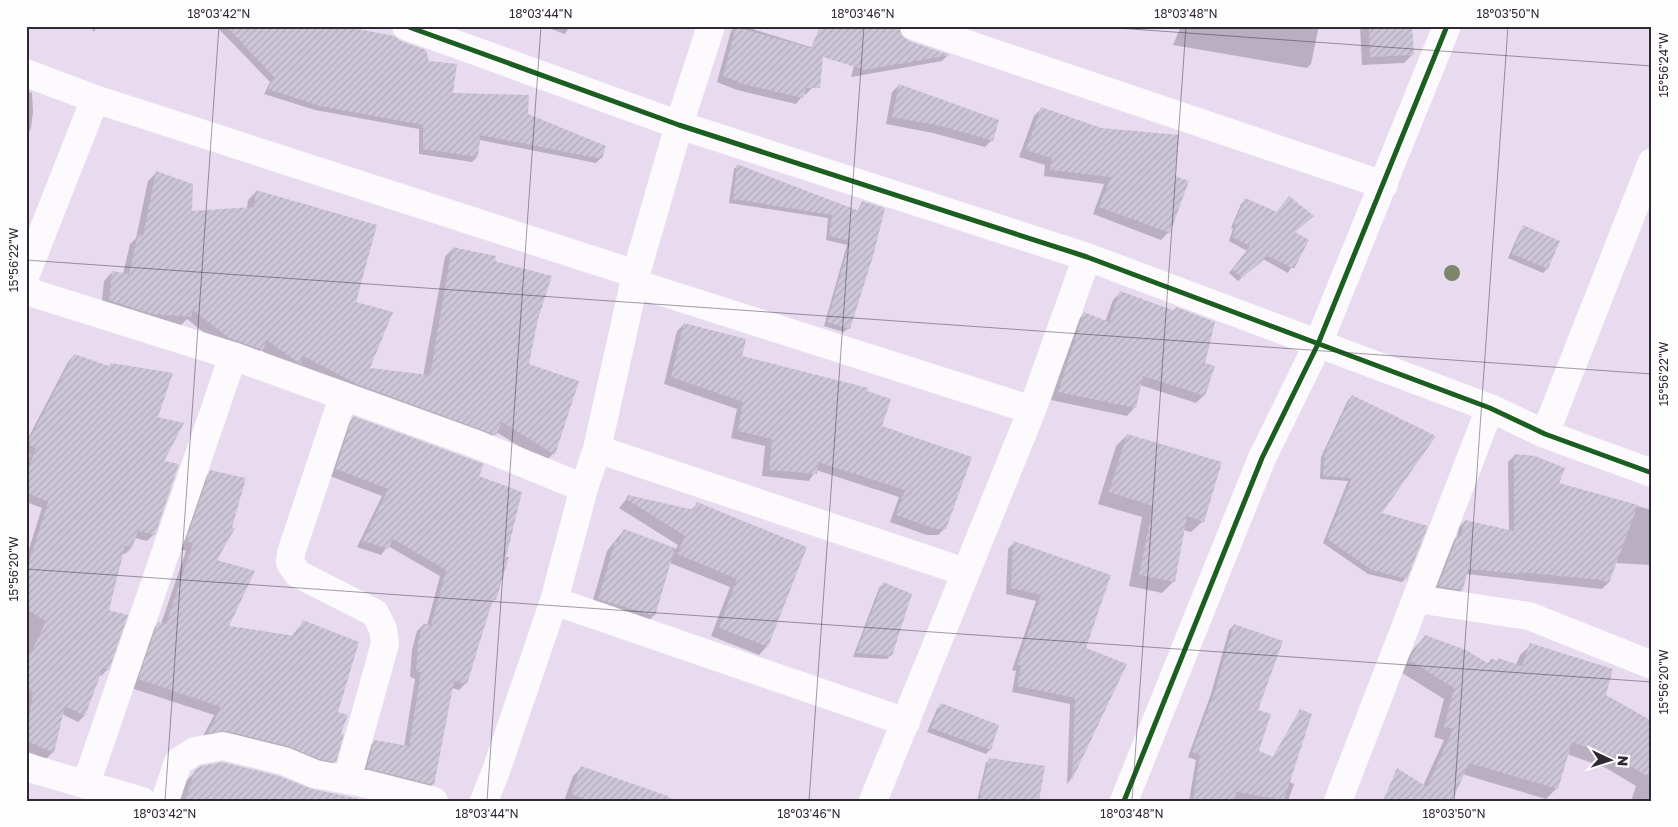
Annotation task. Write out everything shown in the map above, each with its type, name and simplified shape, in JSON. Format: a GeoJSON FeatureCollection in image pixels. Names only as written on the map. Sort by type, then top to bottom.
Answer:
{"type":"FeatureCollection","features":[{"type":"Feature","properties":{"kind":"street"},"geometry":{"type":"LineString","coordinates":[[406,26],[679,125],[1087,257],[1490,408],[1546,434],[1652,473]]}},
{"type":"Feature","properties":{"kind":"street"},"geometry":{"type":"LineString","coordinates":[[484,801],[554,601],[584,488],[597,449],[635,278],[679,125],[712,26]]}},
{"type":"Feature","properties":{"kind":"street"},"geometry":{"type":"LineString","coordinates":[[914,26],[1384,184]]}},
{"type":"Feature","properties":{"kind":"street"},"geometry":{"type":"LineString","coordinates":[[1124,801],[1262,458],[1318,344],[1447,26]]}},
{"type":"Feature","properties":{"kind":"street"},"geometry":{"type":"LineString","coordinates":[[26,73],[95,99],[1032,410]]}},
{"type":"Feature","properties":{"kind":"street"},"geometry":{"type":"LineString","coordinates":[[26,274],[95,99]]}},
{"type":"Feature","properties":{"kind":"street"},"geometry":{"type":"LineString","coordinates":[[1546,434],[1650,172]]}},
{"type":"Feature","properties":{"kind":"street"},"geometry":{"type":"LineString","coordinates":[[873,801],[1032,410],[1087,257]]}},
{"type":"Feature","properties":{"kind":"street"},"geometry":{"type":"LineString","coordinates":[[26,292],[233,356],[476,444],[584,488]]}},
{"type":"Feature","properties":{"kind":"street"},"geometry":{"type":"LineString","coordinates":[[86,784],[233,356]]}},
{"type":"Feature","properties":{"kind":"street"},"geometry":{"type":"LineString","coordinates":[[343,397],[291,553],[290,563],[298,574],[375,613],[383,629],[385,644],[347,780]]}},
{"type":"Feature","properties":{"kind":"street"},"geometry":{"type":"LineString","coordinates":[[1338,801],[1490,408]]}},
{"type":"Feature","properties":{"kind":"street"},"geometry":{"type":"LineString","coordinates":[[597,449],[965,572]]}},
{"type":"Feature","properties":{"kind":"street"},"geometry":{"type":"LineString","coordinates":[[1417,599],[1529,616],[1652,665]]}},
{"type":"Feature","properties":{"kind":"street"},"geometry":{"type":"LineString","coordinates":[[554,601],[906,722]]}},
{"type":"Feature","properties":{"kind":"street"},"geometry":{"type":"LineString","coordinates":[[165,801],[178,762],[195,751],[222,746],[284,762],[315,774],[434,801]]}},
{"type":"Feature","properties":{"kind":"street"},"geometry":{"type":"LineString","coordinates":[[26,767],[142,801]]}},
{"type":"Feature","properties":{"kind":"building"},"geometry":{"type":"Polygon","coordinates":[[[226,26],[342,26],[394,36],[401,41],[426,50],[429,61],[457,64],[453,93],[529,95],[528,114],[606,146],[602,159],[480,135],[478,157],[423,149],[423,125],[320,106],[268,89],[274,77],[226,26]]]}},
{"type":"Feature","properties":{"kind":"building"},"geometry":{"type":"Polygon","coordinates":[[[820,26],[899,26],[902,36],[909,41],[950,55],[865,70],[823,57],[820,88],[806,88],[803,98],[743,84],[723,76],[736,27],[811,48],[820,26]]]}},
{"type":"Feature","properties":{"kind":"building"},"geometry":{"type":"Polygon","coordinates":[[[1369,26],[1412,26],[1414,55],[1370,57],[1369,26]]]}},
{"type":"Feature","properties":{"kind":"building"},"geometry":{"type":"Polygon","coordinates":[[[899,84],[999,120],[993,141],[941,126],[892,117],[899,84]]]}},
{"type":"Feature","properties":{"kind":"building"},"geometry":{"type":"Polygon","coordinates":[[[1041,107],[1101,128],[1179,135],[1175,176],[1189,181],[1170,233],[1099,207],[1111,177],[1050,170],[1052,158],[1026,150],[1041,107]]]}},
{"type":"Feature","properties":{"kind":"building"},"geometry":{"type":"Polygon","coordinates":[[[737,164],[859,211],[862,201],[885,208],[874,253],[850,329],[827,322],[850,241],[829,236],[832,215],[733,199],[737,164]]]}},
{"type":"Feature","properties":{"kind":"building"},"geometry":{"type":"Polygon","coordinates":[[[156,171],[193,184],[192,211],[254,207],[256,190],[377,225],[356,302],[393,312],[370,368],[430,375],[452,247],[496,256],[495,261],[552,276],[538,319],[529,364],[579,381],[555,455],[502,422],[496,435],[357,384],[303,356],[300,364],[267,340],[263,350],[229,338],[193,310],[191,317],[152,314],[109,300],[112,271],[129,274],[138,234],[143,236],[156,171]]]}},
{"type":"Feature","properties":{"kind":"building"},"geometry":{"type":"Polygon","coordinates":[[[1289,196],[1314,216],[1295,232],[1309,240],[1294,269],[1268,256],[1242,278],[1232,269],[1250,246],[1232,237],[1237,225],[1234,224],[1245,198],[1277,212],[1289,196]]]}},
{"type":"Feature","properties":{"kind":"building"},"geometry":{"type":"Polygon","coordinates":[[[1523,225],[1560,241],[1548,269],[1512,254],[1523,225]]]}},
{"type":"Feature","properties":{"kind":"building"},"geometry":{"type":"Polygon","coordinates":[[[1120,291],[1175,311],[1176,307],[1215,322],[1205,363],[1215,366],[1205,396],[1143,376],[1136,408],[1058,392],[1084,312],[1109,322],[1120,291]]]}},
{"type":"Feature","properties":{"kind":"building"},"geometry":{"type":"Polygon","coordinates":[[[684,323],[746,339],[742,356],[868,388],[867,391],[891,399],[882,426],[972,457],[946,529],[935,529],[896,515],[905,490],[818,462],[817,474],[769,470],[772,439],[738,431],[743,402],[671,377],[684,323]]]}},
{"type":"Feature","properties":{"kind":"building"},"geometry":{"type":"Polygon","coordinates":[[[74,354],[109,366],[111,363],[173,373],[158,417],[184,423],[164,461],[179,464],[155,535],[138,531],[132,548],[125,546],[109,610],[128,615],[109,670],[103,668],[85,716],[65,706],[54,753],[26,741],[33,692],[26,689],[26,663],[46,621],[26,609],[26,572],[48,502],[26,492],[26,476],[36,448],[27,444],[74,354]]]}},
{"type":"Feature","properties":{"kind":"building"},"geometry":{"type":"Polygon","coordinates":[[[1352,395],[1436,436],[1382,513],[1428,526],[1407,579],[1372,570],[1327,539],[1352,478],[1323,476],[1325,452],[1352,395]]]}},
{"type":"Feature","properties":{"kind":"building"},"geometry":{"type":"Polygon","coordinates":[[[353,416],[484,464],[479,476],[522,492],[506,557],[509,557],[496,600],[493,599],[467,684],[454,681],[434,785],[367,768],[374,740],[409,746],[421,672],[416,671],[418,642],[423,623],[431,626],[446,570],[393,539],[388,549],[363,541],[388,489],[336,469],[353,416]]]}},
{"type":"Feature","properties":{"kind":"building"},"geometry":{"type":"Polygon","coordinates":[[[1127,434],[1222,462],[1204,522],[1187,516],[1175,582],[1139,575],[1153,506],[1109,492],[1127,434]]]}},
{"type":"Feature","properties":{"kind":"building"},"geometry":{"type":"Polygon","coordinates":[[[1514,454],[1535,456],[1565,468],[1559,483],[1638,505],[1609,583],[1601,580],[1468,569],[1463,590],[1438,586],[1458,535],[1461,536],[1465,520],[1514,531],[1514,454]]]}},
{"type":"Feature","properties":{"kind":"building"},"geometry":{"type":"Polygon","coordinates":[[[210,470],[246,478],[232,527],[235,528],[217,560],[255,571],[229,626],[295,636],[303,620],[359,642],[338,712],[348,715],[341,733],[344,734],[336,762],[319,759],[288,746],[227,731],[208,733],[221,707],[138,679],[158,622],[166,624],[193,543],[186,541],[210,470]]]}},
{"type":"Feature","properties":{"kind":"building"},"geometry":{"type":"Polygon","coordinates":[[[628,495],[694,510],[697,502],[807,547],[768,647],[719,628],[737,579],[677,554],[685,536],[626,499],[628,495]]]}},
{"type":"Feature","properties":{"kind":"building"},"geometry":{"type":"Polygon","coordinates":[[[624,529],[675,548],[655,616],[598,599],[615,542],[618,543],[624,529]]]}},
{"type":"Feature","properties":{"kind":"building"},"geometry":{"type":"Polygon","coordinates":[[[1013,541],[1111,575],[1086,648],[1127,664],[1072,780],[1075,698],[1017,686],[1021,665],[1017,665],[1041,595],[1011,588],[1013,541]]]}},
{"type":"Feature","properties":{"kind":"building"},"geometry":{"type":"Polygon","coordinates":[[[883,582],[912,594],[892,656],[856,653],[883,582]]]}},
{"type":"Feature","properties":{"kind":"building"},"geometry":{"type":"Polygon","coordinates":[[[1234,624],[1283,641],[1258,710],[1271,714],[1259,751],[1273,757],[1300,709],[1312,714],[1284,800],[1236,792],[1234,801],[1193,801],[1200,755],[1192,752],[1216,688],[1234,624]]]}},
{"type":"Feature","properties":{"kind":"building"},"geometry":{"type":"Polygon","coordinates":[[[1425,635],[1466,650],[1489,664],[1491,658],[1497,661],[1498,658],[1522,666],[1530,643],[1613,669],[1606,695],[1652,721],[1652,779],[1617,758],[1572,742],[1558,789],[1469,763],[1452,801],[1383,801],[1397,768],[1427,787],[1453,729],[1444,727],[1454,688],[1409,660],[1425,635]]]}},
{"type":"Feature","properties":{"kind":"building"},"geometry":{"type":"Polygon","coordinates":[[[941,703],[999,725],[991,750],[931,728],[941,703]]]}},
{"type":"Feature","properties":{"kind":"building"},"geometry":{"type":"Polygon","coordinates":[[[989,758],[1045,766],[1039,801],[979,801],[989,758]]]}},
{"type":"Feature","properties":{"kind":"building"},"geometry":{"type":"Polygon","coordinates":[[[222,762],[279,776],[312,789],[369,801],[185,801],[195,770],[201,766],[222,762]]]}},
{"type":"Feature","properties":{"kind":"building"},"geometry":{"type":"Polygon","coordinates":[[[581,766],[668,796],[668,801],[590,801],[571,794],[581,766]]]}},
{"type":"Feature","properties":{"kind":"cycle path"},"geometry":{"type":"LineString","coordinates":[[406,26],[679,125],[1087,257],[1490,408],[1545,434],[1652,473]]}},
{"type":"Feature","properties":{"kind":"cycle path"},"geometry":{"type":"LineString","coordinates":[[1124,801],[1262,458],[1318,344],[1447,26]]}}]}
